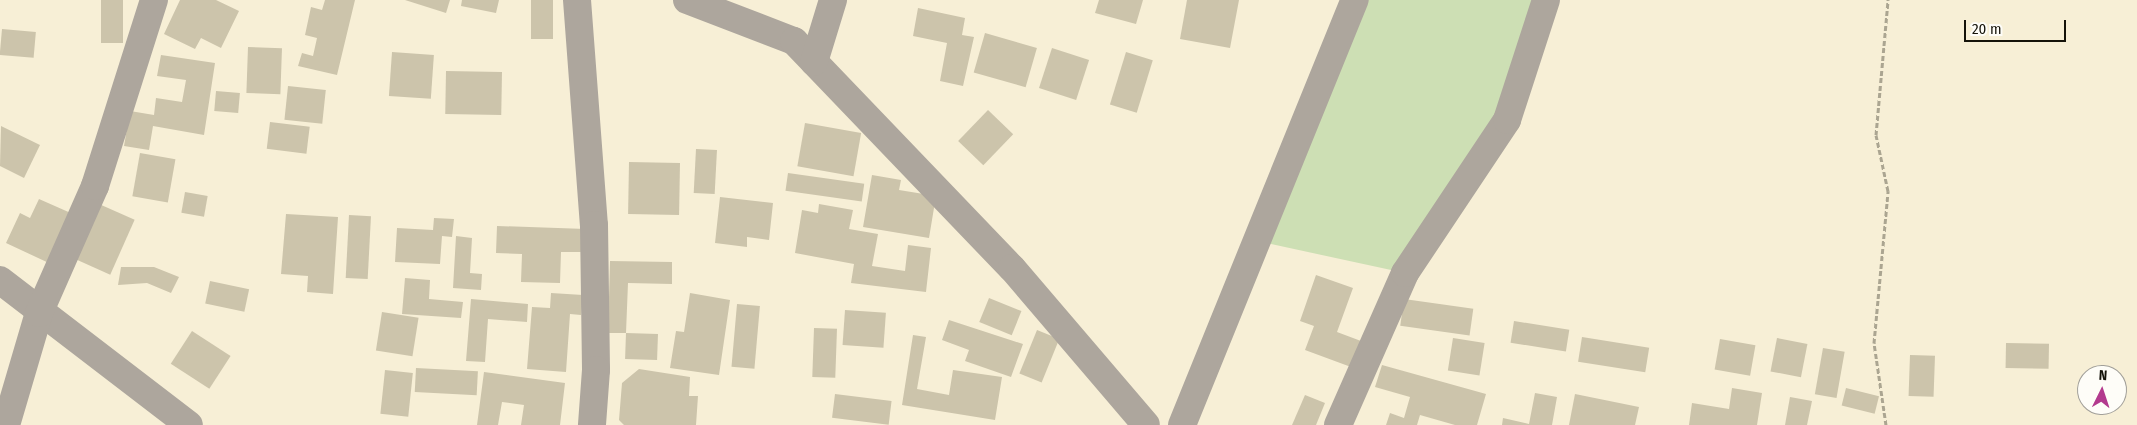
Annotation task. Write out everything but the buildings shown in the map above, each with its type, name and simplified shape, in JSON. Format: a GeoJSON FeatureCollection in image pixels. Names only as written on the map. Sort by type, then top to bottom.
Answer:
{"type":"FeatureCollection","features":[{"type":"Feature","properties":{"kind":"street"},"geometry":{"type":"LineString","coordinates":[[6,425],[39,313],[95,186],[154,0]]}},
{"type":"Feature","properties":{"kind":"street"},"geometry":{"type":"LineString","coordinates":[[577,0],[594,224],[596,370],[592,425]]}},
{"type":"Feature","properties":{"kind":"street"},"geometry":{"type":"LineString","coordinates":[[687,0],[794,41],[1012,268],[1146,425]]}},
{"type":"Feature","properties":{"kind":"street"},"geometry":{"type":"LineString","coordinates":[[814,62],[833,0]]}},
{"type":"Feature","properties":{"kind":"street"},"geometry":{"type":"LineString","coordinates":[[1182,425],[1355,0]]}},
{"type":"Feature","properties":{"kind":"street"},"geometry":{"type":"LineString","coordinates":[[1338,425],[1405,273],[1506,120],[1546,0]]}},
{"type":"Feature","properties":{"kind":"street"},"geometry":{"type":"LineString","coordinates":[[0,280],[39,313],[189,425]]}},
{"type":"Feature","properties":{"kind":"path"},"geometry":{"type":"LineString","coordinates":[[1886,425],[1874,343],[1888,191],[1876,135],[1888,0]]}},
{"type":"Feature","properties":{"kind":"green space"},"geometry":{"type":"Polygon","coordinates":[[[1355,0],[1546,0],[1507,120],[1405,273],[1257,241],[1355,0]]]}}]}
